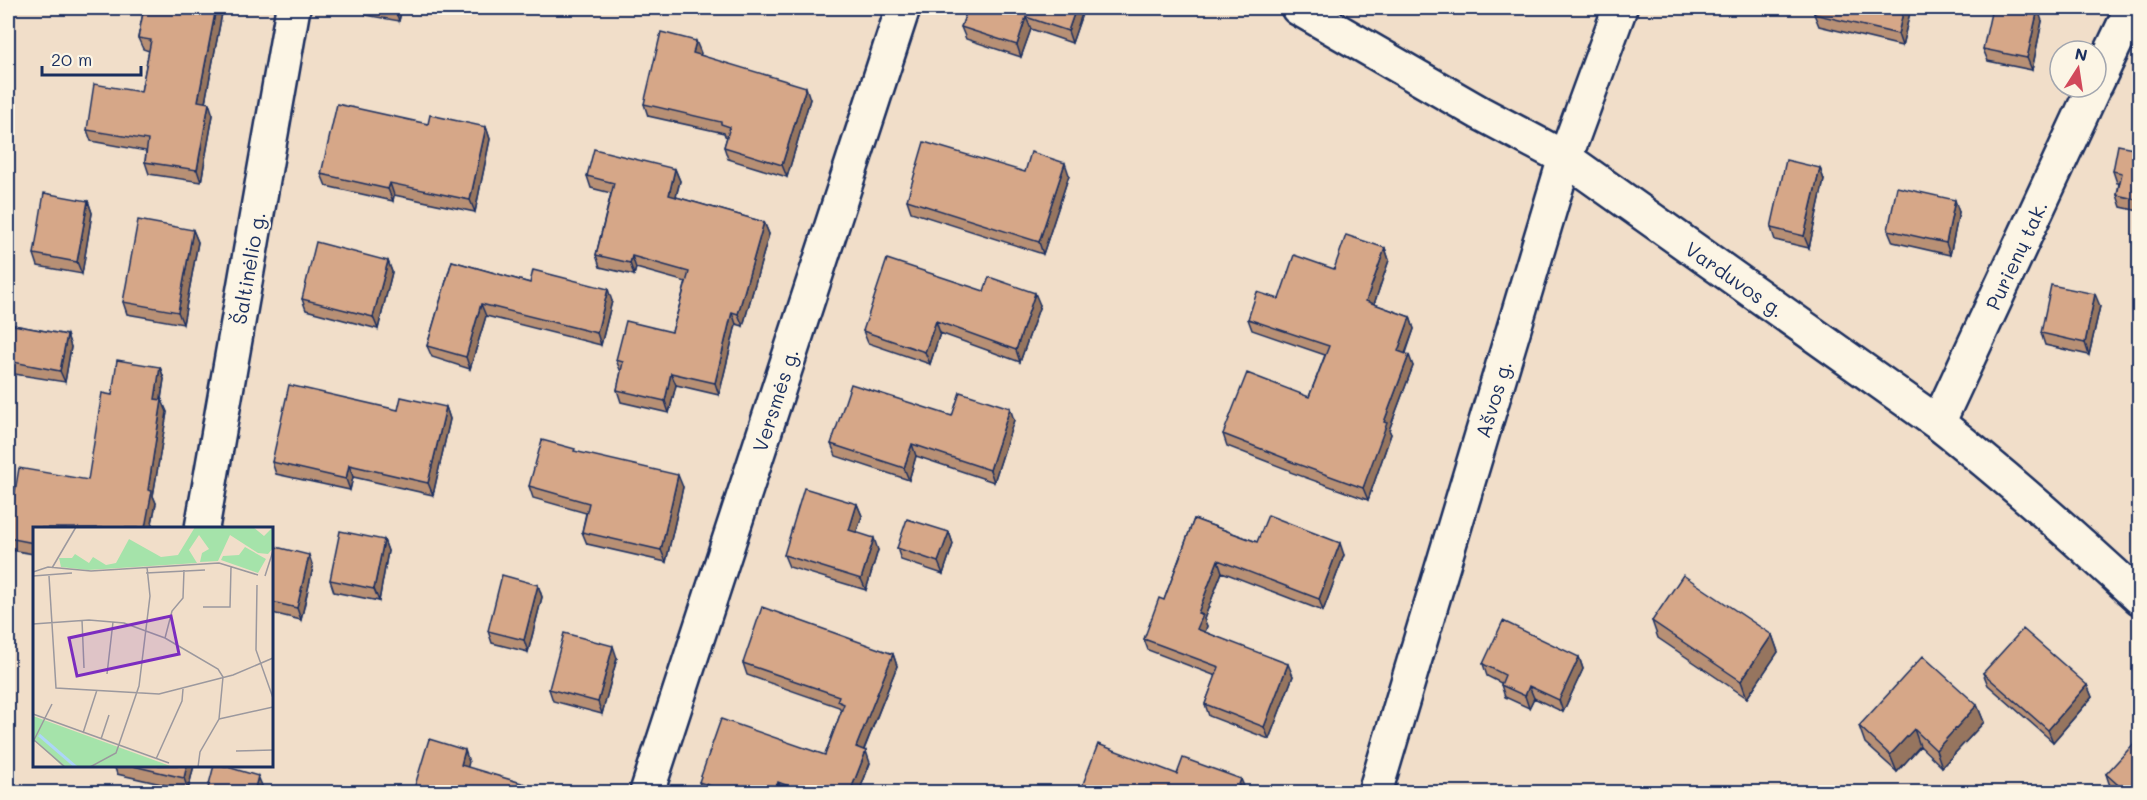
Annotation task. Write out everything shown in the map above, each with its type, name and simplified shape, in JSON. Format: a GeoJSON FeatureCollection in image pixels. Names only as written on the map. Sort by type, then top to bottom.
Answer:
{"type":"FeatureCollection","features":[{"type":"Feature","properties":{"kind":"street","name":"Šaltinėlio g."},"geometry":{"type":"LineString","coordinates":[[202,527],[293,8]]}},
{"type":"Feature","properties":{"kind":"street","name":"Versmės g."},"geometry":{"type":"LineString","coordinates":[[647,792],[903,8]]}},
{"type":"Feature","properties":{"kind":"street","name":"Varduvos g."},"geometry":{"type":"LineString","coordinates":[[1298,8],[1480,113],[1565,158],[1938,423],[2052,517],[2139,598]]}},
{"type":"Feature","properties":{"kind":"street","name":"Ašvos g."},"geometry":{"type":"LineString","coordinates":[[1374,792],[1565,158],[1620,8]]}},
{"type":"Feature","properties":{"kind":"street","name":"Purienų tak."},"geometry":{"type":"LineString","coordinates":[[2108,58],[2132,8]]}},
{"type":"Feature","properties":{"kind":"street","name":"Purienų tak."},"geometry":{"type":"LineString","coordinates":[[1938,423],[2088,99]]}},
{"type":"Feature","properties":{"kind":"building"},"geometry":{"type":"Polygon","coordinates":[[[144,8],[216,8],[198,101],[209,103],[197,170],[145,162],[148,140],[87,130],[94,84],[141,92],[151,40],[138,38],[144,8]]]}},
{"type":"Feature","properties":{"kind":"building"},"geometry":{"type":"Polygon","coordinates":[[[968,8],[1076,8],[1068,31],[1026,17],[1017,45],[961,27],[968,8]]]}},
{"type":"Feature","properties":{"kind":"building"},"geometry":{"type":"Polygon","coordinates":[[[1816,8],[1904,8],[1898,34],[1814,14],[1816,8]]]}},
{"type":"Feature","properties":{"kind":"building"},"geometry":{"type":"Polygon","coordinates":[[[1992,8],[2038,9],[2027,58],[1983,49],[1992,8]]]}},
{"type":"Feature","properties":{"kind":"building"},"geometry":{"type":"Polygon","coordinates":[[[661,32],[696,41],[693,53],[806,87],[782,165],[724,147],[730,127],[721,122],[644,104],[661,32]]]}},
{"type":"Feature","properties":{"kind":"building"},"geometry":{"type":"Polygon","coordinates":[[[337,104],[428,124],[430,115],[486,127],[470,200],[390,183],[388,189],[321,174],[337,104]]]}},
{"type":"Feature","properties":{"kind":"building"},"geometry":{"type":"Polygon","coordinates":[[[924,142],[1025,172],[1031,152],[1065,163],[1039,242],[907,200],[924,142]]]}},
{"type":"Feature","properties":{"kind":"building"},"geometry":{"type":"Polygon","coordinates":[[[2118,145],[2139,149],[2139,200],[2117,195],[2122,173],[2113,171],[2118,145]]]}},
{"type":"Feature","properties":{"kind":"building"},"geometry":{"type":"Polygon","coordinates":[[[594,149],[675,169],[669,195],[764,222],[738,314],[732,312],[715,383],[671,373],[665,401],[617,390],[623,362],[616,360],[626,321],[672,332],[689,272],[632,256],[630,263],[596,255],[614,183],[587,176],[594,149]]]}},
{"type":"Feature","properties":{"kind":"building"},"geometry":{"type":"Polygon","coordinates":[[[1786,160],[1820,168],[1804,236],[1771,228],[1786,160]]]}},
{"type":"Feature","properties":{"kind":"building"},"geometry":{"type":"Polygon","coordinates":[[[1897,187],[1955,200],[1946,243],[1888,230],[1897,187]]]}},
{"type":"Feature","properties":{"kind":"building"},"geometry":{"type":"Polygon","coordinates":[[[44,193],[88,201],[77,262],[34,254],[44,193]]]}},
{"type":"Feature","properties":{"kind":"building"},"geometry":{"type":"Polygon","coordinates":[[[138,220],[193,230],[178,312],[123,302],[138,220]]]}},
{"type":"Feature","properties":{"kind":"building"},"geometry":{"type":"Polygon","coordinates":[[[1346,235],[1385,248],[1366,301],[1410,317],[1398,351],[1409,355],[1363,488],[1223,434],[1247,373],[1309,397],[1329,346],[1248,319],[1257,292],[1279,299],[1294,255],[1334,269],[1346,235]]]}},
{"type":"Feature","properties":{"kind":"building"},"geometry":{"type":"Polygon","coordinates":[[[316,242],[388,261],[373,317],[302,299],[316,242]]]}},
{"type":"Feature","properties":{"kind":"building"},"geometry":{"type":"Polygon","coordinates":[[[887,259],[984,291],[989,277],[1035,293],[1016,350],[936,321],[925,352],[863,331],[887,259]]]}},
{"type":"Feature","properties":{"kind":"building"},"geometry":{"type":"Polygon","coordinates":[[[452,261],[530,283],[533,270],[608,289],[597,333],[481,304],[466,357],[427,346],[452,261]]]}},
{"type":"Feature","properties":{"kind":"building"},"geometry":{"type":"Polygon","coordinates":[[[2051,285],[2095,294],[2085,343],[2041,333],[2051,285]]]}},
{"type":"Feature","properties":{"kind":"building"},"geometry":{"type":"Polygon","coordinates":[[[8,324],[67,335],[60,371],[8,361],[8,324]]]}},
{"type":"Feature","properties":{"kind":"building"},"geometry":{"type":"Polygon","coordinates":[[[117,360],[160,367],[155,399],[162,400],[148,490],[152,491],[145,527],[33,527],[33,543],[8,538],[19,468],[88,480],[102,393],[112,395],[117,360]]]}},
{"type":"Feature","properties":{"kind":"building"},"geometry":{"type":"Polygon","coordinates":[[[851,384],[952,416],[960,392],[1010,408],[990,470],[912,444],[904,468],[831,444],[851,384]]]}},
{"type":"Feature","properties":{"kind":"building"},"geometry":{"type":"Polygon","coordinates":[[[289,385],[398,410],[401,397],[446,407],[428,483],[349,465],[346,479],[272,462],[289,385]]]}},
{"type":"Feature","properties":{"kind":"building"},"geometry":{"type":"Polygon","coordinates":[[[542,440],[575,449],[574,451],[678,475],[661,550],[582,532],[589,503],[529,486],[542,440]]]}},
{"type":"Feature","properties":{"kind":"building"},"geometry":{"type":"Polygon","coordinates":[[[804,488],[857,504],[849,530],[874,538],[861,579],[784,555],[804,488]]]}},
{"type":"Feature","properties":{"kind":"building"},"geometry":{"type":"Polygon","coordinates":[[[1268,515],[1340,543],[1319,599],[1218,560],[1198,613],[1203,615],[1197,629],[1288,664],[1264,727],[1205,704],[1219,667],[1144,639],[1159,598],[1164,600],[1194,519],[1257,542],[1268,515]]]}},
{"type":"Feature","properties":{"kind":"building"},"geometry":{"type":"Polygon","coordinates":[[[907,519],[949,532],[938,562],[897,548],[907,519]]]}},
{"type":"Feature","properties":{"kind":"building"},"geometry":{"type":"Polygon","coordinates":[[[340,531],[384,540],[374,589],[330,580],[340,531]]]}},
{"type":"Feature","properties":{"kind":"building"},"geometry":{"type":"Polygon","coordinates":[[[273,546],[309,555],[297,608],[273,602],[273,546]]]}},
{"type":"Feature","properties":{"kind":"building"},"geometry":{"type":"Polygon","coordinates":[[[502,575],[538,585],[524,640],[488,631],[502,575]]]}},
{"type":"Feature","properties":{"kind":"building"},"geometry":{"type":"Polygon","coordinates":[[[1683,575],[1772,635],[1741,681],[1652,621],[1683,575]]]}},
{"type":"Feature","properties":{"kind":"building"},"geometry":{"type":"Polygon","coordinates":[[[762,607],[893,654],[856,747],[866,751],[850,792],[804,792],[778,782],[775,792],[729,792],[699,782],[721,719],[825,755],[844,704],[837,701],[839,696],[743,663],[762,607]]]}},
{"type":"Feature","properties":{"kind":"building"},"geometry":{"type":"Polygon","coordinates":[[[1503,621],[1579,657],[1559,700],[1529,686],[1525,696],[1501,685],[1505,675],[1483,664],[1503,621]]]}},
{"type":"Feature","properties":{"kind":"building"},"geometry":{"type":"Polygon","coordinates":[[[2023,629],[2087,685],[2048,730],[1983,673],[2023,629]]]}},
{"type":"Feature","properties":{"kind":"building"},"geometry":{"type":"Polygon","coordinates":[[[564,633],[613,646],[598,702],[549,689],[564,633]]]}},
{"type":"Feature","properties":{"kind":"building"},"geometry":{"type":"Polygon","coordinates":[[[1923,656],[1977,705],[1936,750],[1914,729],[1890,755],[1859,726],[1923,656]]]}},
{"type":"Feature","properties":{"kind":"building"},"geometry":{"type":"Polygon","coordinates":[[[2139,738],[2139,792],[2126,792],[2106,774],[2139,738]]]}},
{"type":"Feature","properties":{"kind":"building"},"geometry":{"type":"Polygon","coordinates":[[[429,739],[465,750],[461,765],[552,792],[413,792],[429,739]]]}},
{"type":"Feature","properties":{"kind":"building"},"geometry":{"type":"Polygon","coordinates":[[[1098,744],[1177,774],[1183,758],[1241,779],[1236,792],[1080,792],[1098,744]]]}},
{"type":"Feature","properties":{"kind":"building"},"geometry":{"type":"Polygon","coordinates":[[[137,767],[187,767],[184,778],[137,767]]]}},
{"type":"Feature","properties":{"kind":"building"},"geometry":{"type":"Polygon","coordinates":[[[213,767],[228,767],[258,776],[254,792],[207,792],[213,767]]]}}]}
